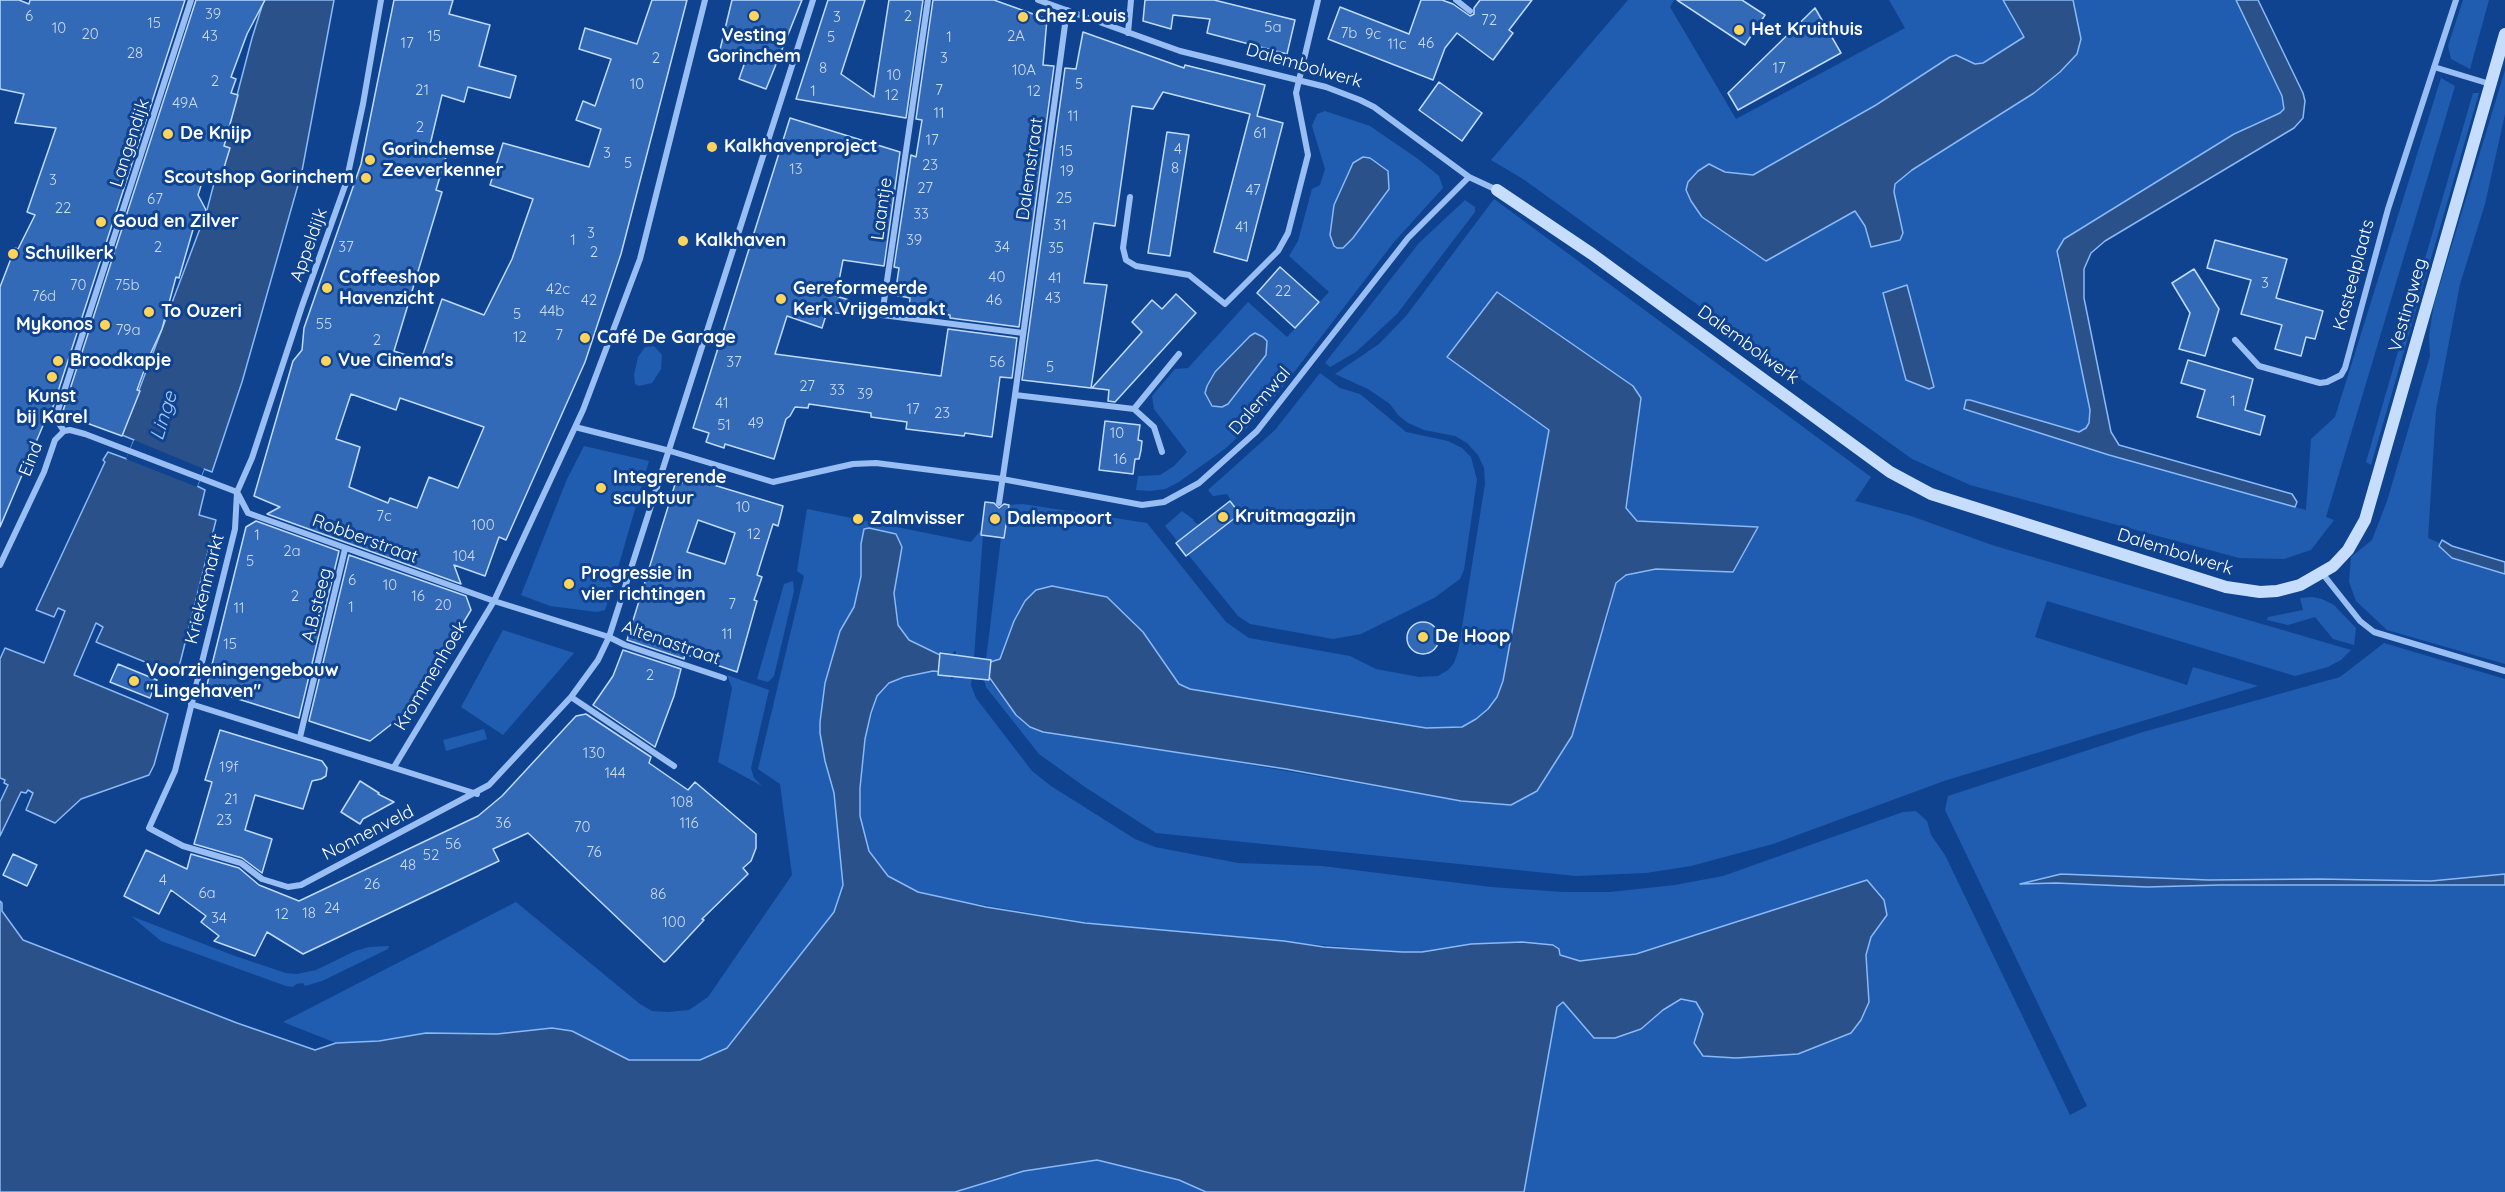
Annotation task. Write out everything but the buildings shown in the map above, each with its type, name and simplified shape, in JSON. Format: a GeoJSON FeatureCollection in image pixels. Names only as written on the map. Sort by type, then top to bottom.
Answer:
{"type":"FeatureCollection","features":[{"type":"Feature","properties":{"kind":"street","name":"Langendijk"},"geometry":{"type":"LineString","coordinates":[[64,431],[57,418],[63,395],[191,0]]}},
{"type":"Feature","properties":{"kind":"street","name":"Appeldijk"},"geometry":{"type":"LineString","coordinates":[[237,492],[252,458],[302,306],[346,183],[363,104],[381,0]]}},
{"type":"Feature","properties":{"kind":"street"},"geometry":{"type":"LineString","coordinates":[[705,0],[640,259],[623,309],[575,427],[494,601],[609,637],[813,0]]}},
{"type":"Feature","properties":{"kind":"street","name":"Laantje"},"geometry":{"type":"LineString","coordinates":[[928,0],[882,315],[1023,333]]}},
{"type":"Feature","properties":{"kind":"street","name":"Dalembolwerk"},"geometry":{"type":"LineString","coordinates":[[1038,0],[1180,51],[1299,80],[1347,94],[1374,107],[1469,177],[1497,190],[1592,254],[1890,472],[1931,494],[2241,590],[2260,592],[2291,588],[2322,573]]}},
{"type":"Feature","properties":{"kind":"street"},"geometry":{"type":"LineString","coordinates":[[1128,33],[1131,0]]}},
{"type":"Feature","properties":{"kind":"street"},"geometry":{"type":"LineString","coordinates":[[1130,197],[1123,248],[1126,260],[1136,266],[1189,274],[1225,304],[1278,251],[1288,233],[1308,154],[1297,104],[1299,80],[1318,0]]}},
{"type":"Feature","properties":{"kind":"street"},"geometry":{"type":"LineString","coordinates":[[1456,0],[1470,11]]}},
{"type":"Feature","properties":{"kind":"street"},"geometry":{"type":"LineString","coordinates":[[2456,0],[2434,67],[2490,84]]}},
{"type":"Feature","properties":{"kind":"street","name":"Dalemstraat"},"geometry":{"type":"LineString","coordinates":[[999,503],[1067,10]]}},
{"type":"Feature","properties":{"kind":"street","name":"Vestingweg"},"geometry":{"type":"LineString","coordinates":[[2322,573],[2348,550],[2365,520],[2505,34]]}},
{"type":"Feature","properties":{"kind":"street","name":"Kasteelplaats"},"geometry":{"type":"LineString","coordinates":[[2235,340],[2259,366],[2319,383],[2341,375],[2345,368],[2388,209],[2434,67]]}},
{"type":"Feature","properties":{"kind":"street","name":"Dalemwal"},"geometry":{"type":"LineString","coordinates":[[670,451],[777,483],[861,463],[1002,479],[1142,505],[1164,502],[1189,490],[1257,431],[1408,238],[1469,177]]}},
{"type":"Feature","properties":{"kind":"street"},"geometry":{"type":"LineString","coordinates":[[1134,409],[1179,354]]}},
{"type":"Feature","properties":{"kind":"street"},"geometry":{"type":"LineString","coordinates":[[1015,395],[1134,409],[1154,427],[1162,452]]}},
{"type":"Feature","properties":{"kind":"street"},"geometry":{"type":"LineString","coordinates":[[575,427],[670,451]]}},
{"type":"Feature","properties":{"kind":"street","name":"Eind"},"geometry":{"type":"LineString","coordinates":[[0,565],[44,472],[55,441],[64,431],[78,432],[237,492]]}},
{"type":"Feature","properties":{"kind":"street","name":"Robberstraat"},"geometry":{"type":"LineString","coordinates":[[237,492],[248,513],[494,601]]}},
{"type":"Feature","properties":{"kind":"street","name":"Kriekenmarkt"},"geometry":{"type":"LineString","coordinates":[[149,828],[175,771],[235,529],[237,492]]}},
{"type":"Feature","properties":{"kind":"street","name":"A.B.steeg"},"geometry":{"type":"LineString","coordinates":[[300,737],[345,549]]}},
{"type":"Feature","properties":{"kind":"street"},"geometry":{"type":"LineString","coordinates":[[2322,573],[2360,621],[2374,632],[2505,671]]}},
{"type":"Feature","properties":{"kind":"street","name":"Krommenhoek"},"geometry":{"type":"LineString","coordinates":[[394,767],[494,601]]}},
{"type":"Feature","properties":{"kind":"street","name":"Altenastraat"},"geometry":{"type":"LineString","coordinates":[[609,637],[625,645],[724,678]]}},
{"type":"Feature","properties":{"kind":"street","name":"Nonnenveld"},"geometry":{"type":"LineString","coordinates":[[149,828],[183,846],[241,863],[262,879],[293,887],[477,794],[489,785],[571,698],[598,660],[609,637]]}},
{"type":"Feature","properties":{"kind":"street"},"geometry":{"type":"LineString","coordinates":[[571,698],[674,766]]}},
{"type":"Feature","properties":{"kind":"street"},"geometry":{"type":"LineString","coordinates":[[192,704],[477,794]]}},
{"type":"Feature","properties":{"kind":"shaded area"},"geometry":{"type":"Polygon","coordinates":[[[1628,0],[1674,0],[1670,7],[1736,119],[1905,28],[1889,0],[2003,0],[2024,37],[1983,63],[1975,64],[1956,55],[1950,57],[1876,105],[1753,175],[1724,172],[1718,167],[1698,171],[1851,212],[1855,211],[1865,226],[1871,247],[1902,238],[1894,192],[1895,184],[1912,170],[2034,93],[2060,72],[2075,6],[2073,0],[2236,0],[2282,96],[2284,109],[2280,113],[2249,126],[2062,242],[2057,258],[2090,410],[2089,423],[2086,428],[2079,432],[1970,400],[1964,409],[2109,455],[2306,510],[2311,439],[2335,417],[2441,78],[2455,86],[2326,517],[2334,520],[2311,550],[2284,559],[2239,558],[1970,485],[1912,459],[1523,179],[1491,160],[1628,0]],[[1907,285],[1883,294],[1906,379],[1934,387],[1907,285]]]}},
{"type":"Feature","properties":{"kind":"shaded area"},"geometry":{"type":"Polygon","coordinates":[[[2463,0],[2489,0],[2470,69],[2451,59],[2448,46],[2463,0]]]}},
{"type":"Feature","properties":{"kind":"shaded area"},"geometry":{"type":"Polygon","coordinates":[[[2505,70],[2505,114],[2485,204],[2460,284],[2436,410],[2428,538],[2440,543],[2439,546],[2452,558],[2505,574],[2505,664],[2387,630],[2356,601],[2349,582],[2351,557],[2372,540],[2387,501],[2430,356],[2429,335],[2434,304],[2505,70]]]}},
{"type":"Feature","properties":{"kind":"shaded area"},"geometry":{"type":"Polygon","coordinates":[[[2473,93],[2479,93],[2371,465],[2366,462],[2473,93]]]}},
{"type":"Feature","properties":{"kind":"shaded area"},"geometry":{"type":"Polygon","coordinates":[[[1325,111],[1370,126],[1439,176],[1443,188],[1394,242],[1278,393],[1245,430],[1226,448],[1179,482],[1165,489],[1136,490],[1138,476],[1160,475],[1174,466],[1187,452],[1154,409],[1152,396],[1175,369],[1188,368],[1248,302],[1287,337],[1329,292],[1289,256],[1298,241],[1312,189],[1320,185],[1325,169],[1312,126],[1317,114],[1325,111]],[[1353,163],[1334,205],[1330,235],[1353,238],[1366,217],[1353,163]]]}},
{"type":"Feature","properties":{"kind":"shaded area"},"geometry":{"type":"Polygon","coordinates":[[[1494,199],[1871,477],[1855,501],[1911,516],[1995,546],[2351,650],[2341,660],[2328,667],[2295,676],[2047,601],[2035,637],[2187,685],[2193,667],[2258,686],[1944,781],[1773,844],[1691,866],[1646,873],[1576,876],[1156,833],[1039,754],[986,687],[984,680],[989,680],[1016,715],[1030,727],[1461,801],[1511,805],[1606,624],[1616,583],[1626,575],[1656,569],[1733,572],[1757,528],[1637,521],[1626,509],[1641,398],[1633,386],[1497,292],[1447,357],[1549,430],[1503,681],[1497,697],[1476,719],[1462,727],[1426,728],[1190,689],[1179,684],[1143,632],[1107,597],[1004,654],[1000,659],[990,662],[991,659],[986,659],[1001,538],[1004,538],[1009,505],[1023,504],[1147,523],[1226,622],[1249,638],[1350,656],[1376,669],[1419,677],[1438,676],[1448,670],[1454,663],[1458,652],[1485,484],[1484,468],[1478,455],[1467,443],[1455,436],[1424,430],[1408,423],[1390,404],[1368,389],[1335,374],[1379,344],[1406,316],[1494,199]]]}},
{"type":"Feature","properties":{"kind":"shaded area"},"geometry":{"type":"Polygon","coordinates":[[[1465,200],[1475,207],[1475,212],[1397,314],[1356,352],[1330,367],[1325,363],[1419,243],[1465,200]]]}},
{"type":"Feature","properties":{"kind":"shaded area"},"geometry":{"type":"Polygon","coordinates":[[[654,346],[662,355],[661,369],[652,383],[639,386],[635,384],[634,375],[638,357],[645,347],[654,346]]]}},
{"type":"Feature","properties":{"kind":"shaded area"},"geometry":{"type":"Polygon","coordinates":[[[1320,373],[1340,388],[1360,394],[1406,432],[1448,441],[1462,448],[1471,457],[1477,480],[1464,570],[1460,579],[1434,598],[1361,634],[1333,639],[1250,624],[1238,616],[1165,526],[1182,511],[1199,525],[1209,538],[1240,514],[1227,494],[1213,496],[1208,490],[1275,430],[1320,373]]]}},
{"type":"Feature","properties":{"kind":"shaded area"},"geometry":{"type":"Polygon","coordinates":[[[584,446],[649,461],[608,602],[605,610],[597,612],[550,606],[521,595],[567,479],[584,446]]]}},
{"type":"Feature","properties":{"kind":"shaded area"},"geometry":{"type":"Polygon","coordinates":[[[807,509],[971,542],[981,530],[981,535],[983,535],[974,657],[956,655],[956,651],[953,654],[941,652],[940,655],[909,640],[898,625],[895,615],[894,593],[902,547],[898,542],[861,544],[861,576],[854,607],[840,631],[825,683],[825,761],[834,793],[843,885],[834,912],[727,1048],[700,1061],[629,1060],[572,1031],[497,1034],[426,1033],[379,1041],[336,1043],[283,1022],[516,902],[640,1004],[652,1011],[689,1010],[708,997],[792,875],[780,784],[758,769],[804,576],[797,571],[807,509]]]}},
{"type":"Feature","properties":{"kind":"shaded area"},"geometry":{"type":"Polygon","coordinates":[[[793,581],[794,591],[774,676],[768,682],[757,679],[784,584],[793,581]]]}},
{"type":"Feature","properties":{"kind":"shaded area"},"geometry":{"type":"Polygon","coordinates":[[[2312,597],[2334,605],[2356,628],[2354,645],[2333,639],[2315,617],[2288,625],[2267,620],[2268,617],[2303,610],[2300,598],[2312,597]]]}},
{"type":"Feature","properties":{"kind":"shaded area"},"geometry":{"type":"Polygon","coordinates":[[[503,630],[574,653],[503,735],[461,707],[503,630]]]}},
{"type":"Feature","properties":{"kind":"shaded area"},"geometry":{"type":"Polygon","coordinates":[[[2384,643],[2505,679],[2505,1192],[1524,1192],[1557,1007],[1564,1001],[1595,1038],[1641,1029],[1663,1010],[1681,999],[1696,1002],[1704,1014],[1694,1043],[1868,975],[1866,955],[1871,937],[1887,915],[1867,880],[1636,954],[1580,961],[1560,955],[1556,946],[1553,945],[1522,942],[1471,944],[1422,952],[1402,952],[1114,927],[918,892],[894,880],[883,871],[867,846],[860,816],[865,739],[877,696],[893,681],[933,671],[951,676],[951,679],[954,675],[972,678],[971,685],[976,698],[1032,771],[1051,786],[1135,839],[1155,847],[1238,863],[1322,866],[1491,887],[1563,892],[1610,892],[1675,885],[1723,876],[1903,812],[1916,811],[1927,821],[1931,835],[1945,855],[2070,1115],[2087,1106],[1945,810],[1948,796],[2143,732],[2340,677],[2384,643]]]}},
{"type":"Feature","properties":{"kind":"shaded area"},"geometry":{"type":"Polygon","coordinates":[[[727,675],[769,690],[751,768],[754,778],[762,786],[718,762],[732,688],[727,675]]]}},
{"type":"Feature","properties":{"kind":"shaded area"},"geometry":{"type":"Polygon","coordinates":[[[484,729],[487,739],[446,751],[443,740],[484,729]]]}},
{"type":"Feature","properties":{"kind":"shaded area"},"geometry":{"type":"Polygon","coordinates":[[[131,916],[286,973],[297,974],[316,970],[355,951],[369,947],[389,946],[388,949],[322,981],[305,986],[303,983],[296,984],[293,987],[161,941],[131,916]]]}},
{"type":"Feature","properties":{"kind":"shaded area"},"geometry":{"type":"Polygon","coordinates":[[[1097,1160],[1179,1180],[1206,1192],[955,1192],[1024,1171],[1097,1160]]]}},
{"type":"Feature","properties":{"kind":"water","name":"Linge"},"geometry":{"type":"Polygon","coordinates":[[[264,0],[334,0],[302,171],[242,382],[212,472],[204,469],[197,486],[205,490],[199,515],[216,520],[177,675],[96,642],[103,627],[96,623],[74,675],[168,714],[154,765],[149,775],[81,799],[55,823],[26,810],[33,793],[28,790],[26,793],[21,792],[0,836],[0,802],[8,785],[0,778],[0,659],[5,648],[44,663],[65,611],[58,608],[54,617],[36,610],[105,462],[103,460],[108,452],[127,459],[134,440],[122,435],[207,210],[264,0]]]}},
{"type":"Feature","properties":{"kind":"water"},"geometry":{"type":"Polygon","coordinates":[[[2003,0],[2073,0],[2081,39],[2077,54],[2060,72],[2034,93],[1912,170],[1895,184],[1894,192],[1903,233],[1900,240],[1871,247],[1865,226],[1855,211],[1766,261],[1702,217],[1691,201],[1686,190],[1688,182],[1698,171],[1709,164],[1725,172],[1753,175],[1876,105],[1950,57],[1956,55],[1975,64],[1983,63],[2024,37],[2003,0]]]}},
{"type":"Feature","properties":{"kind":"water"},"geometry":{"type":"Polygon","coordinates":[[[2236,0],[2258,0],[2303,93],[2305,101],[2303,118],[2294,128],[2105,241],[2091,253],[2084,269],[2084,298],[2111,432],[2119,445],[2292,494],[2297,502],[2295,507],[2109,455],[1964,409],[1966,400],[1970,400],[2079,432],[2086,428],[2089,423],[2090,410],[2057,251],[2064,239],[2234,134],[2284,109],[2282,96],[2236,0]]]}},
{"type":"Feature","properties":{"kind":"water"},"geometry":{"type":"Polygon","coordinates":[[[1363,157],[1370,158],[1388,171],[1389,189],[1353,238],[1343,248],[1337,248],[1330,235],[1334,205],[1353,163],[1363,157]]]}},
{"type":"Feature","properties":{"kind":"water"},"geometry":{"type":"Polygon","coordinates":[[[1907,285],[1934,387],[1929,389],[1906,380],[1883,293],[1907,285]]]}},
{"type":"Feature","properties":{"kind":"water"},"geometry":{"type":"Polygon","coordinates":[[[1497,292],[1633,386],[1641,398],[1626,508],[1637,521],[1758,527],[1733,572],[1656,569],[1626,575],[1616,583],[1572,736],[1537,791],[1511,805],[1461,801],[1286,769],[1043,732],[1030,727],[1016,715],[989,677],[933,671],[904,677],[889,683],[877,696],[865,739],[860,788],[860,816],[869,851],[888,876],[918,892],[986,907],[1085,923],[1284,941],[1324,947],[1402,952],[1422,952],[1471,944],[1522,942],[1553,945],[1559,949],[1560,955],[1580,961],[1636,954],[1867,880],[1884,900],[1887,915],[1871,937],[1866,955],[1869,1002],[1861,1020],[1851,1033],[1798,1054],[1736,1058],[1703,1056],[1694,1043],[1703,1014],[1696,1002],[1681,999],[1663,1010],[1641,1029],[1615,1038],[1594,1038],[1563,1002],[1557,1007],[1524,1192],[1206,1192],[1179,1180],[1097,1160],[1024,1171],[955,1192],[0,1192],[0,901],[2,911],[23,940],[237,1023],[315,1050],[336,1043],[379,1041],[426,1033],[497,1034],[552,1028],[572,1031],[629,1060],[700,1060],[727,1048],[834,912],[843,885],[834,793],[825,761],[820,722],[825,683],[840,631],[854,607],[861,576],[861,544],[864,529],[896,534],[902,547],[894,593],[898,625],[909,640],[940,655],[990,662],[1000,659],[1014,621],[1025,601],[1036,590],[1052,586],[1107,597],[1143,632],[1179,684],[1190,689],[1426,728],[1462,727],[1476,719],[1497,697],[1503,681],[1549,430],[1447,357],[1497,292]]]}},
{"type":"Feature","properties":{"kind":"water"},"geometry":{"type":"Polygon","coordinates":[[[1255,333],[1267,341],[1266,355],[1228,404],[1222,407],[1212,406],[1205,393],[1215,372],[1255,333]]]}},
{"type":"Feature","properties":{"kind":"water"},"geometry":{"type":"Polygon","coordinates":[[[2442,540],[2452,546],[2505,562],[2505,574],[2452,558],[2439,546],[2442,540]]]}},
{"type":"Feature","properties":{"kind":"water"},"geometry":{"type":"Polygon","coordinates":[[[2061,874],[2208,880],[2431,881],[2505,874],[2505,885],[2147,887],[2056,883],[2020,884],[2061,874]]]}},
{"type":"Feature","properties":{"kind":"pier"},"geometry":{"type":"Polygon","coordinates":[[[134,440],[204,469],[197,487],[126,459],[134,440]]]}},
{"type":"Feature","properties":{"kind":"place","name":"Vesting Gorinchem"},"geometry":{"type":"Point","coordinates":[754,16]}},
{"type":"Feature","properties":{"kind":"place","name":"Chez Louis"},"geometry":{"type":"Point","coordinates":[1023,17]}},
{"type":"Feature","properties":{"kind":"place","name":"Het Kruithuis"},"geometry":{"type":"Point","coordinates":[1739,30]}},
{"type":"Feature","properties":{"kind":"place","name":"De Knijp"},"geometry":{"type":"Point","coordinates":[168,134]}},
{"type":"Feature","properties":{"kind":"place","name":"Kalkhavenproject"},"geometry":{"type":"Point","coordinates":[712,147]}},
{"type":"Feature","properties":{"kind":"place","name":"Gorinchemse Zeeverkenner"},"geometry":{"type":"Point","coordinates":[370,160]}},
{"type":"Feature","properties":{"kind":"place","name":"Scoutshop Gorinchem"},"geometry":{"type":"Point","coordinates":[366,178]}},
{"type":"Feature","properties":{"kind":"place","name":"Goud en Zilver"},"geometry":{"type":"Point","coordinates":[101,222]}},
{"type":"Feature","properties":{"kind":"place","name":"Kalkhaven"},"geometry":{"type":"Point","coordinates":[683,241]}},
{"type":"Feature","properties":{"kind":"place","name":"Schuilkerk"},"geometry":{"type":"Point","coordinates":[13,254]}},
{"type":"Feature","properties":{"kind":"place","name":"Coffeeshop Havenzicht"},"geometry":{"type":"Point","coordinates":[327,288]}},
{"type":"Feature","properties":{"kind":"place","name":"Gereformeerde Kerk Vrijgemaakt"},"geometry":{"type":"Point","coordinates":[781,299]}},
{"type":"Feature","properties":{"kind":"place","name":"To Ouzeri"},"geometry":{"type":"Point","coordinates":[149,312]}},
{"type":"Feature","properties":{"kind":"place","name":"Mykonos"},"geometry":{"type":"Point","coordinates":[105,325]}},
{"type":"Feature","properties":{"kind":"place","name":"Café De Garage"},"geometry":{"type":"Point","coordinates":[585,338]}},
{"type":"Feature","properties":{"kind":"place","name":"Broodkapje"},"geometry":{"type":"Point","coordinates":[58,361]}},
{"type":"Feature","properties":{"kind":"place","name":"Vue Cinema's"},"geometry":{"type":"Point","coordinates":[326,361]}},
{"type":"Feature","properties":{"kind":"place","name":"Kunst bij Karel"},"geometry":{"type":"Point","coordinates":[52,377]}},
{"type":"Feature","properties":{"kind":"place","name":"Integrerende sculptuur"},"geometry":{"type":"Point","coordinates":[601,488]}},
{"type":"Feature","properties":{"kind":"place","name":"Kruitmagazijn"},"geometry":{"type":"Point","coordinates":[1223,517]}},
{"type":"Feature","properties":{"kind":"place","name":"Zalmvisser"},"geometry":{"type":"Point","coordinates":[858,519]}},
{"type":"Feature","properties":{"kind":"place","name":"Dalempoort"},"geometry":{"type":"Point","coordinates":[995,519]}},
{"type":"Feature","properties":{"kind":"place","name":"Progressie in vier richtingen"},"geometry":{"type":"Point","coordinates":[569,584]}},
{"type":"Feature","properties":{"kind":"place","name":"De Hoop"},"geometry":{"type":"Point","coordinates":[1423,637]}},
{"type":"Feature","properties":{"kind":"place","name":"Voorzieningengebouw \"Lingehaven\""},"geometry":{"type":"Point","coordinates":[134,681]}}]}
